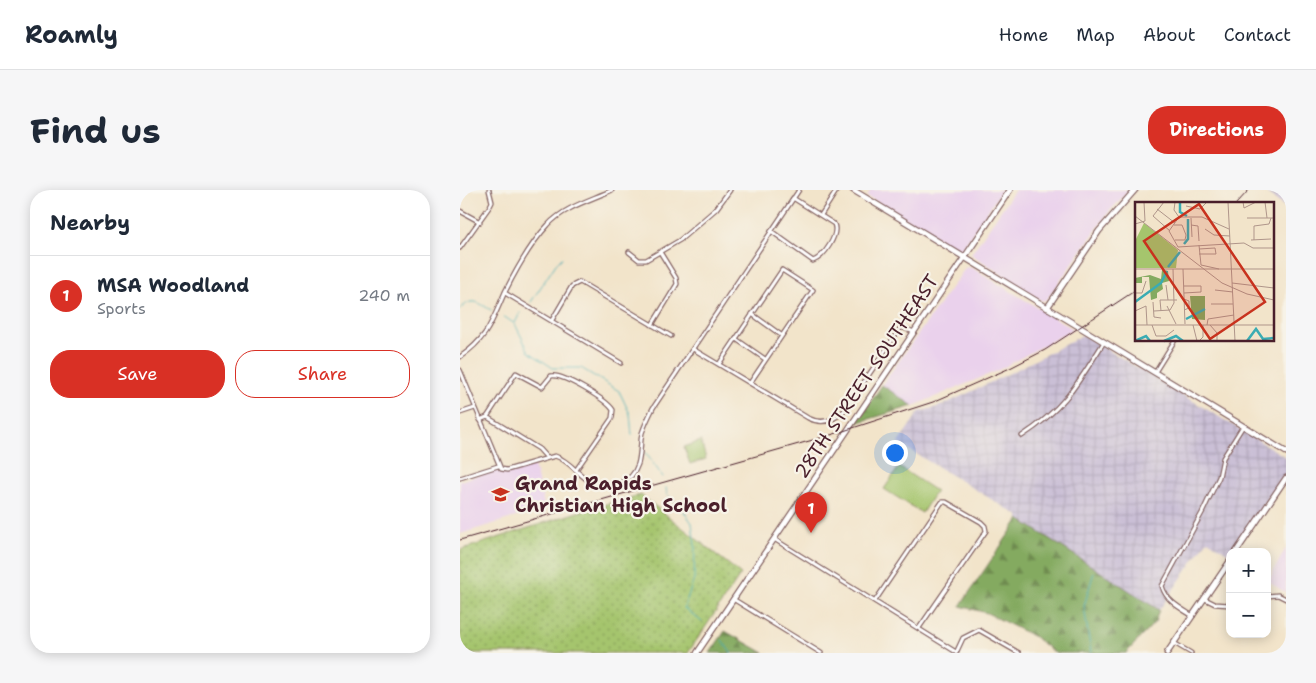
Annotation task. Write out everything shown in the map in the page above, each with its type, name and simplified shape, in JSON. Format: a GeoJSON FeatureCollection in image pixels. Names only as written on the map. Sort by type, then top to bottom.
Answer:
{"type":"FeatureCollection","features":[{"type":"Feature","properties":{"kind":"main road"},"geometry":{"type":"LineString","coordinates":[[853,190],[1286,452]]}},
{"type":"Feature","properties":{"kind":"main road","name":"28TH STREET SOUTHEAST"},"geometry":{"type":"LineString","coordinates":[[697,653],[1010,190]]}},
{"type":"Feature","properties":{"kind":"main road"},"geometry":{"type":"LineString","coordinates":[[1047,308],[1103,226],[1135,190]]}},
{"type":"Feature","properties":{"kind":"main road"},"geometry":{"type":"LineString","coordinates":[[1239,548],[1286,478]]}},
{"type":"Feature","properties":{"kind":"main road"},"geometry":{"type":"LineString","coordinates":[[1167,653],[1226,567]]}},
{"type":"Feature","properties":{"kind":"street"},"geometry":{"type":"LineString","coordinates":[[460,248],[480,222],[492,202],[489,190]]}},
{"type":"Feature","properties":{"kind":"street"},"geometry":{"type":"LineString","coordinates":[[460,356],[485,335],[517,271],[548,224],[564,212],[612,190]]}},
{"type":"Feature","properties":{"kind":"street"},"geometry":{"type":"LineString","coordinates":[[629,252],[642,261],[660,252],[696,228],[716,209],[730,190]]}},
{"type":"Feature","properties":{"kind":"street"},"geometry":{"type":"LineString","coordinates":[[460,478],[498,466],[507,470],[555,456],[562,459],[590,482],[603,486],[620,484],[631,476],[639,462],[640,443],[648,418],[799,190]]}},
{"type":"Feature","properties":{"kind":"street"},"geometry":{"type":"LineString","coordinates":[[821,214],[837,190]]}},
{"type":"Feature","properties":{"kind":"street"},"geometry":{"type":"LineString","coordinates":[[771,231],[814,261],[818,259],[835,236],[836,227],[821,214],[793,198]]}},
{"type":"Feature","properties":{"kind":"street"},"geometry":{"type":"LineString","coordinates":[[460,212],[480,222]]}},
{"type":"Feature","properties":{"kind":"street"},"geometry":{"type":"LineString","coordinates":[[652,325],[677,284],[676,278],[660,252]]}},
{"type":"Feature","properties":{"kind":"street"},"geometry":{"type":"LineString","coordinates":[[719,364],[782,270],[813,290],[750,383]]}},
{"type":"Feature","properties":{"kind":"street"},"geometry":{"type":"LineString","coordinates":[[552,320],[572,286],[580,282],[671,336]]}},
{"type":"Feature","properties":{"kind":"street"},"geometry":{"type":"LineString","coordinates":[[505,294],[622,363]]}},
{"type":"Feature","properties":{"kind":"street"},"geometry":{"type":"LineString","coordinates":[[752,314],[782,335]]}},
{"type":"Feature","properties":{"kind":"street"},"geometry":{"type":"LineString","coordinates":[[693,349],[813,420],[831,420],[845,410],[901,327],[914,332]]}},
{"type":"Feature","properties":{"kind":"street"},"geometry":{"type":"LineString","coordinates":[[736,339],[765,359]]}},
{"type":"Feature","properties":{"kind":"street"},"geometry":{"type":"LineString","coordinates":[[1154,373],[1174,341]]}},
{"type":"Feature","properties":{"kind":"street"},"geometry":{"type":"LineString","coordinates":[[1022,436],[1050,416],[1064,403],[1076,388],[1104,342]]}},
{"type":"Feature","properties":{"kind":"street"},"geometry":{"type":"LineString","coordinates":[[460,370],[498,466]]}},
{"type":"Feature","properties":{"kind":"street"},"geometry":{"type":"LineString","coordinates":[[480,420],[486,417],[516,372],[542,387],[551,376],[560,376],[610,405],[613,410],[607,425],[576,470]]}},
{"type":"Feature","properties":{"kind":"street"},"geometry":{"type":"LineString","coordinates":[[460,412],[475,408]]}},
{"type":"Feature","properties":{"kind":"street"},"geometry":{"type":"LineString","coordinates":[[486,417],[539,449],[547,458]]}},
{"type":"Feature","properties":{"kind":"street"},"geometry":{"type":"LineString","coordinates":[[1193,616],[1166,596],[1162,586],[1202,513],[1219,477],[1223,458],[1243,426]]}},
{"type":"Feature","properties":{"kind":"street"},"geometry":{"type":"LineString","coordinates":[[875,601],[940,505],[944,502],[981,522],[986,526],[986,531],[919,628]]}},
{"type":"Feature","properties":{"kind":"street"},"geometry":{"type":"LineString","coordinates":[[774,539],[956,652],[964,638],[979,630],[1019,653]]}},
{"type":"Feature","properties":{"kind":"street"},"geometry":{"type":"LineString","coordinates":[[1271,596],[1278,595],[1286,599]]}},
{"type":"Feature","properties":{"kind":"street"},"geometry":{"type":"LineString","coordinates":[[733,599],[821,653]]}},
{"type":"Feature","properties":{"kind":"street"},"geometry":{"type":"LineString","coordinates":[[1204,599],[1215,604],[1226,605]]}},
{"type":"Feature","properties":{"kind":"street"},"geometry":{"type":"LineString","coordinates":[[1174,643],[1191,653]]}},
{"type":"Feature","properties":{"kind":"shaded area"},"geometry":{"type":"Polygon","coordinates":[[[871,190],[1002,190],[962,249],[958,250],[867,196],[871,190]]]}},
{"type":"Feature","properties":{"kind":"shaded area"},"geometry":{"type":"Polygon","coordinates":[[[1015,190],[1129,190],[1109,212],[1047,299],[1042,301],[971,254],[1015,190]]]}},
{"type":"Feature","properties":{"kind":"shaded area"},"geometry":{"type":"Polygon","coordinates":[[[1263,190],[1286,190],[1286,208],[1263,190]]]}},
{"type":"Feature","properties":{"kind":"shaded area"},"geometry":{"type":"Polygon","coordinates":[[[966,267],[972,268],[1073,329],[997,371],[913,406],[882,385],[966,267]]]}},
{"type":"Feature","properties":{"kind":"shaded area"},"geometry":{"type":"Polygon","coordinates":[[[1083,335],[1286,457],[1286,472],[1235,548],[1226,548],[1226,552],[1208,540],[1159,610],[1019,519],[1019,516],[898,443],[919,412],[941,406],[1083,335]]]}},
{"type":"Feature","properties":{"kind":"shaded area","name":"Grand Rapids Christian High School"},"geometry":{"type":"Polygon","coordinates":[[[534,465],[545,508],[460,534],[460,481],[495,470],[506,473],[534,465]]]}},
{"type":"Feature","properties":{"kind":"shaded area"},"geometry":{"type":"Polygon","coordinates":[[[1286,548],[1286,593],[1271,583],[1271,576],[1286,548]]]}},
{"type":"Feature","properties":{"kind":"green space"},"geometry":{"type":"Polygon","coordinates":[[[882,385],[913,406],[856,423],[882,385]]]}},
{"type":"Feature","properties":{"kind":"green space"},"geometry":{"type":"Polygon","coordinates":[[[701,441],[706,459],[690,464],[684,447],[701,441]]]}},
{"type":"Feature","properties":{"kind":"green space"},"geometry":{"type":"Polygon","coordinates":[[[899,467],[936,491],[922,513],[884,489],[899,467]]]}},
{"type":"Feature","properties":{"kind":"green space"},"geometry":{"type":"Polygon","coordinates":[[[641,495],[741,574],[688,653],[460,653],[460,550],[587,509],[641,495]]]}},
{"type":"Feature","properties":{"kind":"green space"},"geometry":{"type":"Polygon","coordinates":[[[1019,519],[1159,610],[1155,622],[1126,653],[1055,653],[1033,636],[987,613],[960,606],[1019,519]]]}},
{"type":"Feature","properties":{"kind":"green space"},"geometry":{"type":"Polygon","coordinates":[[[725,631],[764,653],[710,653],[725,631]]]}},
{"type":"Feature","properties":{"kind":"waterway"},"geometry":{"type":"LineString","coordinates":[[531,302],[562,258]]}},
{"type":"Feature","properties":{"kind":"waterway"},"geometry":{"type":"LineString","coordinates":[[460,309],[468,303],[476,302],[491,310]]}},
{"type":"Feature","properties":{"kind":"waterway"},"geometry":{"type":"LineString","coordinates":[[515,323],[520,313]]}},
{"type":"Feature","properties":{"kind":"waterway"},"geometry":{"type":"LineString","coordinates":[[503,316],[515,324],[529,352],[553,368],[581,368],[619,391],[630,414],[632,435]]}},
{"type":"Feature","properties":{"kind":"waterway"},"geometry":{"type":"LineString","coordinates":[[645,452],[663,477]]}},
{"type":"Feature","properties":{"kind":"waterway"},"geometry":{"type":"LineString","coordinates":[[666,488],[667,494],[683,510],[692,523],[695,545],[694,579],[684,608],[702,622]]}},
{"type":"Feature","properties":{"kind":"waterway"},"geometry":{"type":"LineString","coordinates":[[1091,653],[1084,606],[1094,572]]}},
{"type":"Feature","properties":{"kind":"waterway"},"geometry":{"type":"LineString","coordinates":[[722,640],[731,653]]}},
{"type":"Feature","properties":{"kind":"railway"},"geometry":{"type":"LineString","coordinates":[[1238,202],[1249,190]]}},
{"type":"Feature","properties":{"kind":"railway"},"geometry":{"type":"LineString","coordinates":[[460,540],[834,434],[933,402],[1010,368],[1045,350],[1135,291]]}},
{"type":"Feature","properties":{"kind":"place","name":"Grand Rapids Christian High School"},"geometry":{"type":"Point","coordinates":[501,494]}},
{"type":"Feature","properties":{"kind":"place","name":"MSA Woodland"},"geometry":{"type":"Point","coordinates":[811,533]}}]}
